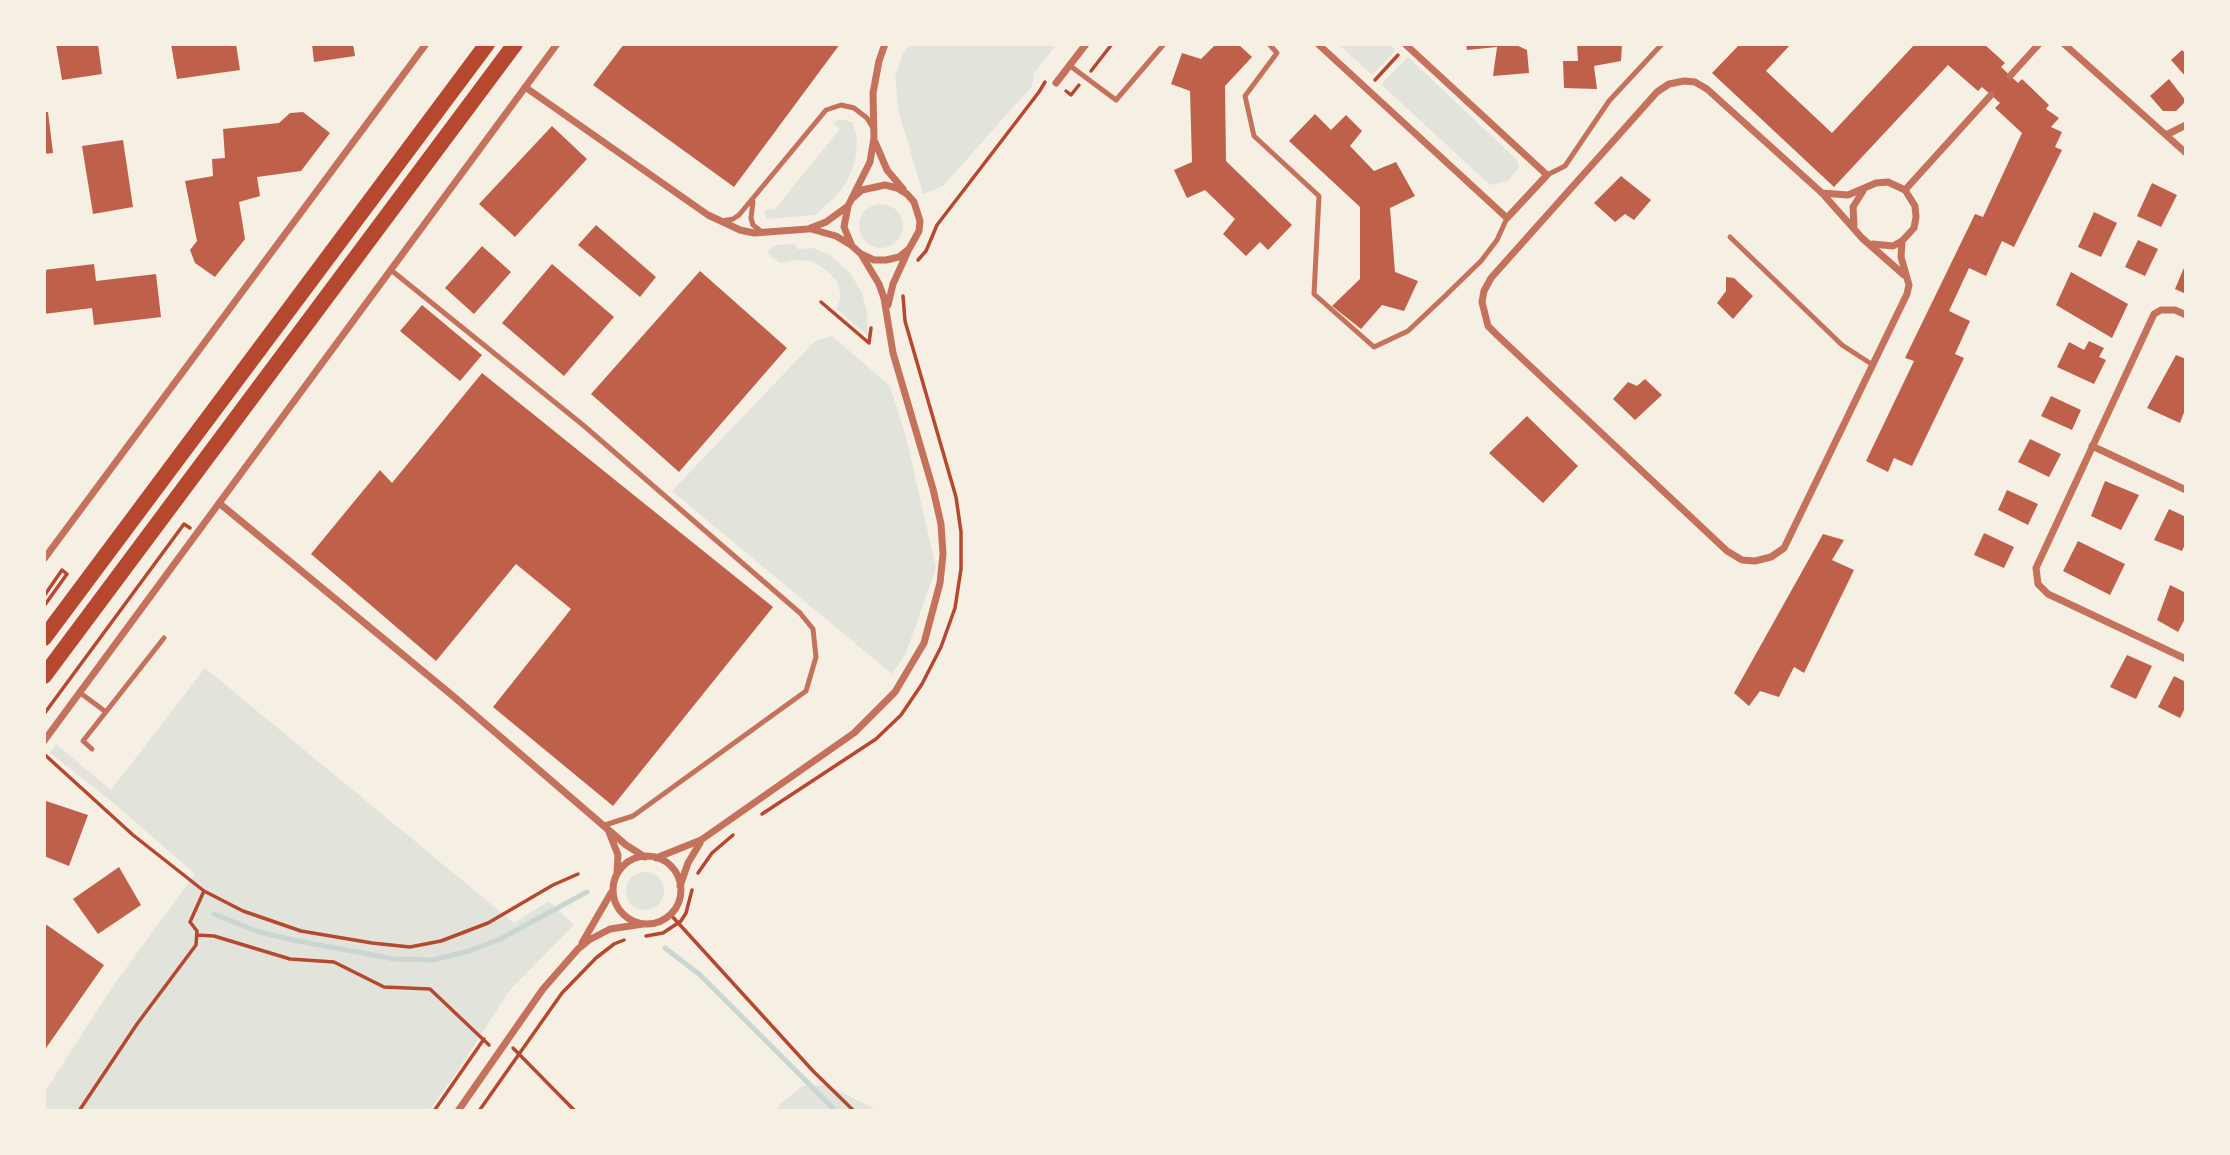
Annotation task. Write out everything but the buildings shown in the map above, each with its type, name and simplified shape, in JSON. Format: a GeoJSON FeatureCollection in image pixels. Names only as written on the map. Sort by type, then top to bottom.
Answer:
{"type":"FeatureCollection","features":[{"type":"Feature","properties":{"kind":"highway"},"geometry":{"type":"LineString","coordinates":[[44,638],[487,44]]}},
{"type":"Feature","properties":{"kind":"highway"},"geometry":{"type":"LineString","coordinates":[[44,676],[515,44]]}},
{"type":"Feature","properties":{"kind":"highway"},"geometry":{"type":"LineString","coordinates":[[475,98],[523,44]]}},
{"type":"Feature","properties":{"kind":"street"},"geometry":{"type":"LineString","coordinates":[[44,559],[426,44]]}},
{"type":"Feature","properties":{"kind":"street"},"geometry":{"type":"LineString","coordinates":[[44,741],[557,44]]}},
{"type":"Feature","properties":{"kind":"street"},"geometry":{"type":"LineString","coordinates":[[525,87],[719,221],[746,232],[808,229],[827,222],[848,206],[870,162],[874,138],[873,93],[878,61],[885,44]]}},
{"type":"Feature","properties":{"kind":"street"},"geometry":{"type":"LineString","coordinates":[[1056,83],[1086,44]]}},
{"type":"Feature","properties":{"kind":"street"},"geometry":{"type":"LineString","coordinates":[[1318,44],[1507,218],[1547,175],[1406,45]]}},
{"type":"Feature","properties":{"kind":"street"},"geometry":{"type":"LineString","coordinates":[[2010,76],[2039,44]]}},
{"type":"Feature","properties":{"kind":"street"},"geometry":{"type":"LineString","coordinates":[[2064,44],[2186,153]]}},
{"type":"Feature","properties":{"kind":"street"},"geometry":{"type":"LineString","coordinates":[[1902,241],[1901,257],[1909,285],[1907,294],[1784,548],[1771,557],[1755,561],[1742,560],[1727,551],[1497,335],[1488,326],[1484,314],[1484,291],[1491,278],[1657,92],[1670,84],[1684,81],[1695,82],[1707,89],[1822,193],[1862,238],[1904,275]]}},
{"type":"Feature","properties":{"kind":"street"},"geometry":{"type":"LineString","coordinates":[[1905,190],[1991,95]]}},
{"type":"Feature","properties":{"kind":"street"},"geometry":{"type":"LineString","coordinates":[[2166,135],[2186,125]]}},
{"type":"Feature","properties":{"kind":"street"},"geometry":{"type":"LineString","coordinates":[[874,138],[887,170],[907,194],[918,211],[920,221],[919,231],[893,284],[887,316]]}},
{"type":"Feature","properties":{"kind":"street"},"geometry":{"type":"LineString","coordinates":[[1822,193],[1848,195],[1876,183],[1888,182],[1905,190],[1916,206],[1914,228],[1893,246],[1871,244]]}},
{"type":"Feature","properties":{"kind":"street"},"geometry":{"type":"LineString","coordinates":[[853,198],[862,190],[885,185],[907,194]]}},
{"type":"Feature","properties":{"kind":"street"},"geometry":{"type":"LineString","coordinates":[[1855,229],[1853,207],[1857,197],[1866,188]]}},
{"type":"Feature","properties":{"kind":"street"},"geometry":{"type":"LineString","coordinates":[[848,206],[844,227],[852,246]]}},
{"type":"Feature","properties":{"kind":"street"},"geometry":{"type":"LineString","coordinates":[[808,229],[836,236],[873,260],[899,257],[909,249]]}},
{"type":"Feature","properties":{"kind":"street"},"geometry":{"type":"LineString","coordinates":[[656,858],[701,840],[854,733],[895,692],[924,643],[940,583],[943,554],[941,524],[893,352],[879,284],[862,254]]}},
{"type":"Feature","properties":{"kind":"street"},"geometry":{"type":"LineString","coordinates":[[2186,315],[2175,310],[2161,310],[2154,314],[2036,568],[2038,584],[2048,594],[2186,659]]}},
{"type":"Feature","properties":{"kind":"street"},"geometry":{"type":"LineString","coordinates":[[2092,446],[2186,490]]}},
{"type":"Feature","properties":{"kind":"street"},"geometry":{"type":"LineString","coordinates":[[219,503],[453,696],[635,852],[645,857]]}},
{"type":"Feature","properties":{"kind":"street"},"geometry":{"type":"LineString","coordinates":[[578,949],[613,890],[617,874],[618,855],[605,825]]}},
{"type":"Feature","properties":{"kind":"street"},"geometry":{"type":"LineString","coordinates":[[458,1111],[543,989],[578,949],[611,929],[662,920],[670,914],[680,896],[680,886],[688,863],[701,840]]}},
{"type":"Feature","properties":{"kind":"street"},"geometry":{"type":"LineString","coordinates":[[617,874],[624,865],[634,859],[656,858],[672,868],[680,886]]}},
{"type":"Feature","properties":{"kind":"street"},"geometry":{"type":"LineString","coordinates":[[613,890],[618,909],[625,916],[643,924]]}},
{"type":"Feature","properties":{"kind":"lane"},"geometry":{"type":"LineString","coordinates":[[1069,65],[1116,100],[1164,44]]}},
{"type":"Feature","properties":{"kind":"lane"},"geometry":{"type":"LineString","coordinates":[[1269,44],[1277,53],[1245,96],[1254,136],[1320,196],[1314,294],[1374,347],[1408,331],[1453,288],[1497,240],[1507,218]]}},
{"type":"Feature","properties":{"kind":"lane"},"geometry":{"type":"LineString","coordinates":[[1547,175],[1565,166],[1609,101],[1662,44]]}},
{"type":"Feature","properties":{"kind":"lane"},"geometry":{"type":"LineString","coordinates":[[719,221],[733,219],[756,196],[826,110],[841,105],[855,108],[867,118],[873,128]]}},
{"type":"Feature","properties":{"kind":"lane"},"geometry":{"type":"LineString","coordinates":[[756,196],[750,209],[751,218],[753,225],[762,232]]}},
{"type":"Feature","properties":{"kind":"lane"},"geometry":{"type":"LineString","coordinates":[[1730,237],[1842,345],[1873,365]]}},
{"type":"Feature","properties":{"kind":"lane"},"geometry":{"type":"LineString","coordinates":[[391,270],[583,425],[800,613],[813,629],[816,657],[806,691],[633,816],[605,825]]}},
{"type":"Feature","properties":{"kind":"lane"},"geometry":{"type":"LineString","coordinates":[[92,749],[83,741],[164,638]]}},
{"type":"Feature","properties":{"kind":"lane"},"geometry":{"type":"LineString","coordinates":[[79,692],[106,712]]}},
{"type":"Feature","properties":{"kind":"path"},"geometry":{"type":"LineString","coordinates":[[1367,89],[1406,45]]}},
{"type":"Feature","properties":{"kind":"path"},"geometry":{"type":"LineString","coordinates":[[937,225],[1040,92],[1048,76]]}},
{"type":"Feature","properties":{"kind":"path"},"geometry":{"type":"LineString","coordinates":[[821,302],[869,342],[871,328]]}},
{"type":"Feature","properties":{"kind":"path"},"geometry":{"type":"LineString","coordinates":[[44,714],[184,524]]}},
{"type":"Feature","properties":{"kind":"path"},"geometry":{"type":"LineString","coordinates":[[44,596],[62,570],[67,574],[44,606]]}},
{"type":"Feature","properties":{"kind":"path"},"geometry":{"type":"LineString","coordinates":[[44,754],[133,835],[204,891],[243,911],[301,931],[410,947],[441,941],[488,923],[542,891],[578,874]]}},
{"type":"Feature","properties":{"kind":"path"},"geometry":{"type":"LineString","coordinates":[[79,1111],[137,1024],[197,946],[197,931],[190,922],[204,891]]}},
{"type":"Feature","properties":{"kind":"path"},"geometry":{"type":"LineString","coordinates":[[670,914],[805,1062],[854,1111]]}},
{"type":"Feature","properties":{"kind":"path"},"geometry":{"type":"LineString","coordinates":[[197,934],[214,936],[290,959],[334,962],[384,987],[430,989],[511,1065]]}},
{"type":"Feature","properties":{"kind":"path"},"geometry":{"type":"LineString","coordinates":[[434,1111],[484,1039]]}},
{"type":"Feature","properties":{"kind":"path"},"geometry":{"type":"LineString","coordinates":[[506,1043],[520,1053],[575,1111]]}},
{"type":"Feature","properties":{"kind":"shaded area"},"geometry":{"type":"Polygon","coordinates":[[[910,44],[1057,44],[1034,73],[1032,86],[943,186],[923,194],[899,113],[895,77],[903,54],[910,44]]]}},
{"type":"Feature","properties":{"kind":"shaded area"},"geometry":{"type":"Polygon","coordinates":[[[1338,44],[1390,44],[1396,50],[1372,75],[1338,44]]]}},
{"type":"Feature","properties":{"kind":"shaded area"},"geometry":{"type":"Polygon","coordinates":[[[1408,57],[1517,160],[1519,167],[1508,181],[1490,185],[1381,84],[1408,57]]]}},
{"type":"Feature","properties":{"kind":"shaded area"},"geometry":{"type":"Polygon","coordinates":[[[840,119],[852,122],[857,136],[856,155],[846,183],[815,215],[766,219],[764,211],[774,210],[840,129],[833,123],[840,119]]]}},
{"type":"Feature","properties":{"kind":"shaded area"},"geometry":{"type":"Polygon","coordinates":[[[881,204],[890,205],[897,210],[902,217],[902,235],[897,242],[890,247],[881,248],[872,247],[865,242],[860,235],[859,226],[860,217],[865,210],[872,205],[881,204]]]}},
{"type":"Feature","properties":{"kind":"shaded area"},"geometry":{"type":"Polygon","coordinates":[[[795,244],[797,249],[813,248],[830,255],[850,273],[862,293],[867,313],[868,336],[837,309],[841,296],[837,281],[825,269],[811,261],[780,263],[769,255],[768,251],[775,245],[795,244]]]}},
{"type":"Feature","properties":{"kind":"shaded area"},"geometry":{"type":"Polygon","coordinates":[[[832,336],[890,386],[906,437],[936,568],[906,653],[892,674],[672,491],[815,341],[832,336]]]}},
{"type":"Feature","properties":{"kind":"shaded area"},"geometry":{"type":"Polygon","coordinates":[[[205,668],[514,923],[549,901],[574,925],[509,991],[429,1111],[44,1111],[44,1093],[113,986],[195,874],[117,806],[50,753],[56,744],[111,790],[205,668]]]}},
{"type":"Feature","properties":{"kind":"shaded area"},"geometry":{"type":"Polygon","coordinates":[[[645,872],[658,878],[664,891],[658,904],[645,910],[632,904],[626,891],[632,878],[645,872]]]}},
{"type":"Feature","properties":{"kind":"shaded area"},"geometry":{"type":"Polygon","coordinates":[[[827,1085],[879,1111],[775,1111],[802,1086],[827,1085]]]}},
{"type":"Feature","properties":{"kind":"waterway"},"geometry":{"type":"LineString","coordinates":[[214,914],[259,932],[298,941],[395,959],[433,960],[469,951],[500,939],[587,892]]}},
{"type":"Feature","properties":{"kind":"waterway"},"geometry":{"type":"LineString","coordinates":[[665,948],[699,974],[836,1111]]}}]}
